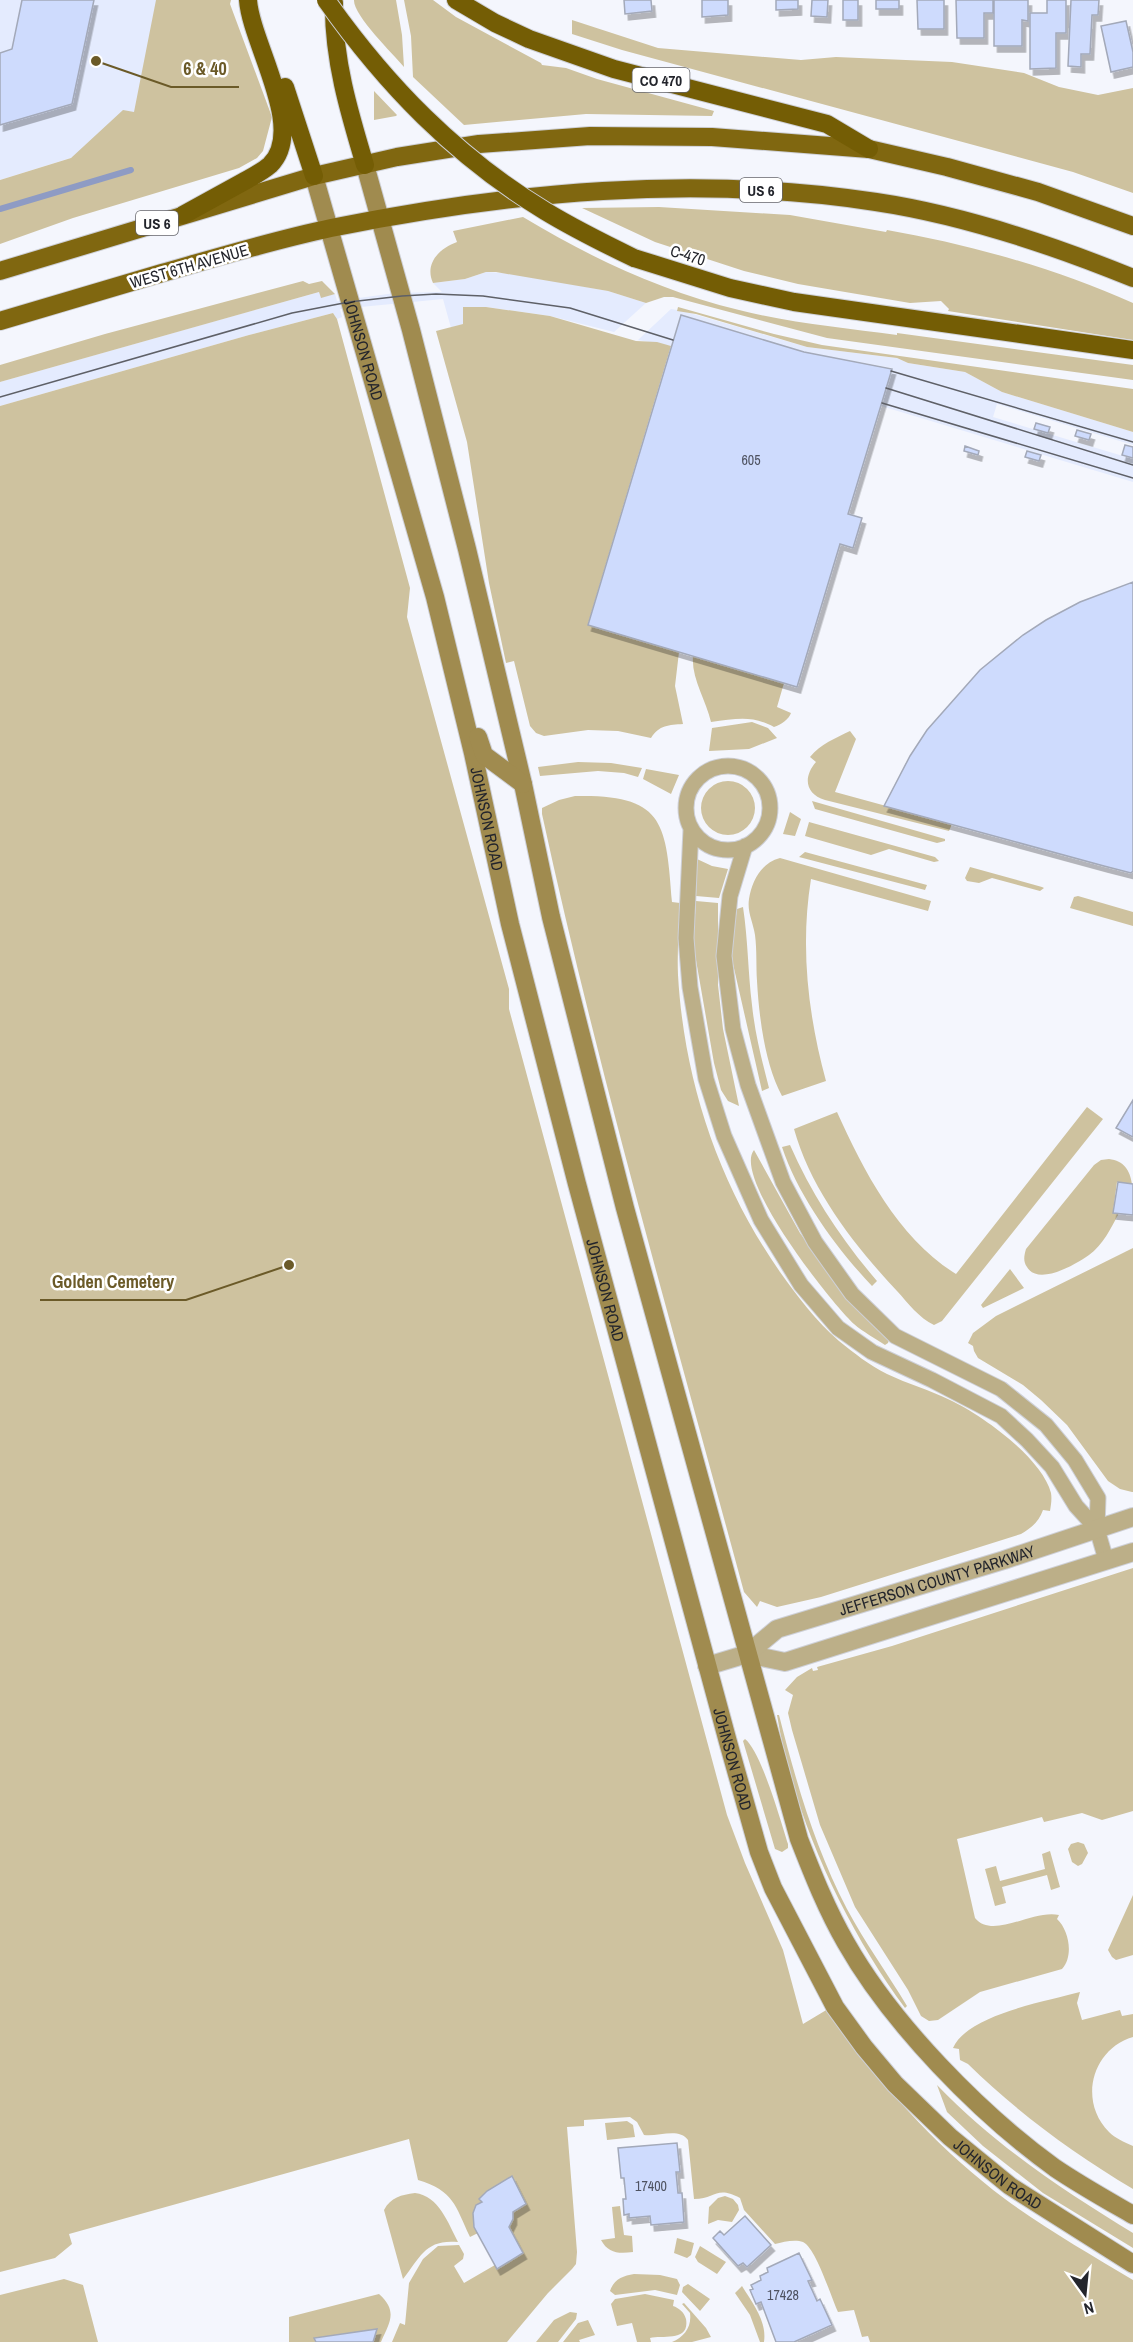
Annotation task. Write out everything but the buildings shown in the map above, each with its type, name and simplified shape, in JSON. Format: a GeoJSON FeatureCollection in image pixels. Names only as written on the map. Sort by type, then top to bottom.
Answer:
{"type":"FeatureCollection","features":[{"type":"Feature","properties":{"kind":"highway"},"geometry":{"type":"LineString","coordinates":[[183,216],[269,166],[282,148],[284,138],[278,99],[253,26],[248,0]]}},
{"type":"Feature","properties":{"kind":"highway"},"geometry":{"type":"LineString","coordinates":[[256,0],[314,176]]}},
{"type":"Feature","properties":{"kind":"highway","name":"C-470"},"geometry":{"type":"LineString","coordinates":[[326,0],[360,48],[421,116],[463,153],[544,210],[633,258],[730,288],[794,302],[1133,350]]}},
{"type":"Feature","properties":{"kind":"highway"},"geometry":{"type":"LineString","coordinates":[[334,0],[338,65],[365,165]]}},
{"type":"Feature","properties":{"kind":"highway","name":"CO 470"},"geometry":{"type":"LineString","coordinates":[[456,0],[495,23],[530,39],[614,69],[827,124],[869,149]]}},
{"type":"Feature","properties":{"kind":"highway","name":"US 6"},"geometry":{"type":"LineString","coordinates":[[0,271],[314,176],[479,144],[599,136],[712,137],[869,149],[947,167],[1026,189],[1133,226]]}},
{"type":"Feature","properties":{"kind":"highway","name":"US 6"},"geometry":{"type":"LineString","coordinates":[[380,219],[539,195],[622,189],[708,187],[788,191],[921,210],[1008,233],[1093,261],[1133,278]]}},
{"type":"Feature","properties":{"kind":"highway","name":"WEST 6TH AVENUE"},"geometry":{"type":"LineString","coordinates":[[0,321],[225,255],[380,219]]}},
{"type":"Feature","properties":{"kind":"main road"},"geometry":{"type":"LineString","coordinates":[[365,165],[411,330],[467,549],[523,783],[551,917],[625,1208],[799,1839],[827,1908],[846,1943],[874,1987],[926,2050],[1000,2123],[1056,2168],[1133,2215]]}},
{"type":"Feature","properties":{"kind":"main road","name":"JOHNSON ROAD"},"geometry":{"type":"LineString","coordinates":[[314,176],[369,374],[435,597],[473,753],[513,935],[577,1184],[748,1817],[766,1870],[790,1924],[835,2007],[895,2084],[980,2162],[1040,2206],[1133,2264]]}},
{"type":"Feature","properties":{"kind":"main road"},"geometry":{"type":"LineString","coordinates":[[435,597],[484,755],[523,783]]}},
{"type":"Feature","properties":{"kind":"street"},"geometry":{"type":"LineString","coordinates":[[727,766],[739,768],[758,778],[764,787],[770,813],[760,835],[745,846],[732,850],[719,849],[707,845],[691,829],[686,815],[686,803],[689,791],[702,774],[727,766]]}},
{"type":"Feature","properties":{"kind":"street"},"geometry":{"type":"LineString","coordinates":[[691,829],[686,938],[690,987],[706,1079],[724,1136],[761,1221],[801,1285],[838,1328],[872,1352],[1001,1416],[1052,1467],[1076,1506],[1097,1529]]}},
{"type":"Feature","properties":{"kind":"street"},"geometry":{"type":"LineString","coordinates":[[745,846],[730,896],[724,956],[733,1029],[748,1086],[783,1182],[815,1242],[852,1294],[895,1336],[1001,1389],[1046,1425],[1075,1460],[1098,1498],[1097,1529],[1106,1560]]}},
{"type":"Feature","properties":{"kind":"street"},"geometry":{"type":"LineString","coordinates":[[922,1375],[934,1355]]}},
{"type":"Feature","properties":{"kind":"street","name":"JEFFERSON COUNTY PARKWAY"},"geometry":{"type":"LineString","coordinates":[[707,1666],[747,1654],[777,1629],[1133,1517]]}},
{"type":"Feature","properties":{"kind":"street","name":"JEFFERSON COUNTY PARKWAY"},"geometry":{"type":"LineString","coordinates":[[747,1654],[785,1662],[1133,1552]]}},
{"type":"Feature","properties":{"kind":"shaded area"},"geometry":{"type":"Polygon","coordinates":[[[0,0],[199,0],[186,122],[0,180],[0,0]]]}},
{"type":"Feature","properties":{"kind":"shaded area"},"geometry":{"type":"Polygon","coordinates":[[[156,0],[231,0],[230,4],[272,117],[263,151],[257,158],[239,168],[73,218],[0,244],[0,180],[71,158],[123,110],[134,112],[156,0]]]}},
{"type":"Feature","properties":{"kind":"shaded area"},"geometry":{"type":"Polygon","coordinates":[[[354,0],[396,0],[402,35],[404,67],[366,24],[355,7],[354,0]]]}},
{"type":"Feature","properties":{"kind":"shaded area"},"geometry":{"type":"Polygon","coordinates":[[[404,0],[433,0],[456,17],[542,65],[566,68],[597,79],[714,111],[712,116],[586,114],[464,125],[413,77],[411,36],[404,0]]]}},
{"type":"Feature","properties":{"kind":"shaded area"},"geometry":{"type":"Polygon","coordinates":[[[572,20],[658,48],[801,60],[836,57],[952,62],[1024,73],[1059,87],[1098,95],[1133,88],[1133,193],[1073,172],[622,50],[572,34],[572,20]]]}},
{"type":"Feature","properties":{"kind":"shaded area"},"geometry":{"type":"Polygon","coordinates":[[[374,91],[397,115],[396,116],[374,120],[374,91]]]}},
{"type":"Feature","properties":{"kind":"shaded area"},"geometry":{"type":"Polygon","coordinates":[[[659,207],[790,215],[886,232],[887,230],[981,250],[1043,268],[1133,303],[1133,340],[948,311],[949,309],[941,301],[910,303],[798,284],[744,271],[655,242],[582,208],[659,207]]]}},
{"type":"Feature","properties":{"kind":"shaded area"},"geometry":{"type":"Polygon","coordinates":[[[523,217],[627,272],[682,293],[739,310],[818,325],[897,335],[897,333],[1133,365],[1133,380],[827,338],[673,297],[664,297],[646,303],[608,291],[496,272],[433,283],[432,263],[440,252],[457,242],[453,231],[523,217]]]}},
{"type":"Feature","properties":{"kind":"shaded area"},"geometry":{"type":"Polygon","coordinates":[[[486,272],[516,274],[608,291],[646,303],[614,332],[550,316],[486,307],[463,324],[451,328],[443,299],[340,309],[342,317],[337,319],[333,313],[0,406],[0,382],[319,292],[321,297],[335,294],[337,301],[395,293],[442,292],[433,283],[465,279],[486,272]]]}},
{"type":"Feature","properties":{"kind":"shaded area"},"geometry":{"type":"Polygon","coordinates":[[[303,281],[309,284],[322,281],[335,294],[321,298],[319,292],[0,382],[0,365],[105,334],[303,281]]]}},
{"type":"Feature","properties":{"kind":"shaded area"},"geometry":{"type":"Polygon","coordinates":[[[463,307],[486,307],[550,316],[636,341],[657,342],[671,346],[588,624],[679,652],[675,686],[683,724],[661,728],[651,738],[618,731],[588,730],[544,736],[536,733],[530,726],[514,661],[506,663],[489,583],[467,442],[436,331],[463,324],[463,307]]]}},
{"type":"Feature","properties":{"kind":"shaded area"},"geometry":{"type":"Polygon","coordinates":[[[678,307],[822,345],[1133,389],[1133,432],[1002,392],[965,372],[908,363],[897,358],[807,347],[696,314],[677,311],[678,307]]]}},
{"type":"Feature","properties":{"kind":"shaded area"},"geometry":{"type":"Polygon","coordinates":[[[671,309],[807,347],[897,358],[908,363],[965,372],[1002,392],[1133,432],[1133,445],[997,404],[993,417],[1133,459],[1133,482],[881,406],[892,368],[804,352],[681,316],[671,346],[638,340],[671,309]]]}},
{"type":"Feature","properties":{"kind":"shaded area"},"geometry":{"type":"Polygon","coordinates":[[[333,313],[337,319],[410,588],[407,617],[509,989],[509,1009],[727,1815],[783,1950],[803,2024],[828,2009],[887,2087],[955,2158],[1021,2210],[1133,2280],[1133,2342],[870,2342],[868,2336],[862,2337],[854,2310],[838,2312],[818,2263],[808,2246],[796,2241],[775,2244],[744,2210],[740,2198],[732,2194],[721,2193],[694,2199],[688,2140],[674,2133],[644,2135],[637,2122],[630,2117],[584,2120],[584,2126],[567,2127],[576,2264],[507,2342],[392,2342],[400,2323],[405,2325],[409,2283],[423,2259],[438,2246],[459,2245],[464,2254],[463,2259],[454,2266],[464,2283],[495,2265],[497,2269],[523,2253],[509,2227],[513,2219],[513,2212],[525,2204],[512,2176],[480,2199],[482,2202],[473,2213],[474,2227],[478,2233],[470,2237],[456,2208],[446,2194],[418,2180],[409,2139],[69,2234],[72,2244],[55,2258],[0,2272],[0,406],[333,313]]]}},
{"type":"Feature","properties":{"kind":"shaded area"},"geometry":{"type":"Polygon","coordinates":[[[693,656],[784,683],[777,707],[791,713],[790,715],[774,727],[751,719],[711,722],[696,681],[693,656]]]}},
{"type":"Feature","properties":{"kind":"shaded area"},"geometry":{"type":"Polygon","coordinates":[[[752,722],[768,728],[777,738],[749,749],[709,751],[712,728],[752,722]]]}},
{"type":"Feature","properties":{"kind":"shaded area"},"geometry":{"type":"Polygon","coordinates":[[[850,731],[856,739],[835,792],[952,824],[949,831],[825,800],[813,794],[808,779],[816,762],[810,757],[823,745],[850,731]]]}},
{"type":"Feature","properties":{"kind":"shaded area"},"geometry":{"type":"Polygon","coordinates":[[[578,762],[611,763],[642,768],[638,777],[624,773],[598,771],[540,776],[538,767],[578,762]]]}},
{"type":"Feature","properties":{"kind":"shaded area"},"geometry":{"type":"Polygon","coordinates":[[[646,769],[679,775],[671,794],[643,779],[646,769]]]}},
{"type":"Feature","properties":{"kind":"shaded area"},"geometry":{"type":"Polygon","coordinates":[[[728,781],[738,783],[747,789],[753,798],[755,808],[753,818],[747,827],[738,833],[728,835],[718,833],[709,827],[703,818],[701,808],[703,798],[709,789],[718,783],[728,781]]]}},
{"type":"Feature","properties":{"kind":"shaded area"},"geometry":{"type":"Polygon","coordinates":[[[575,796],[605,797],[627,801],[644,808],[655,819],[662,833],[667,852],[672,902],[680,903],[678,975],[688,1054],[697,1093],[708,1131],[723,1168],[758,1239],[800,1299],[839,1341],[880,1370],[942,1396],[978,1416],[1024,1452],[1045,1480],[1051,1493],[1051,1500],[1050,1511],[1043,1510],[1034,1524],[1021,1534],[821,1597],[777,1607],[760,1601],[757,1607],[744,1592],[613,1107],[542,814],[542,808],[575,796]]]}},
{"type":"Feature","properties":{"kind":"shaded area"},"geometry":{"type":"Polygon","coordinates":[[[812,801],[945,839],[945,841],[937,843],[815,809],[812,801]]]}},
{"type":"Feature","properties":{"kind":"shaded area"},"geometry":{"type":"Polygon","coordinates":[[[790,812],[801,819],[795,836],[783,834],[790,812]]]}},
{"type":"Feature","properties":{"kind":"shaded area"},"geometry":{"type":"Polygon","coordinates":[[[809,822],[935,857],[939,861],[934,862],[889,849],[871,855],[805,836],[809,822]]]}},
{"type":"Feature","properties":{"kind":"shaded area"},"geometry":{"type":"Polygon","coordinates":[[[805,852],[927,885],[925,890],[799,857],[805,852]]]}},
{"type":"Feature","properties":{"kind":"shaded area"},"geometry":{"type":"Polygon","coordinates":[[[780,858],[931,901],[928,911],[811,879],[806,955],[810,1006],[826,1081],[782,1096],[771,1070],[761,1025],[755,935],[749,913],[750,892],[758,874],[773,860],[780,858]]]}},
{"type":"Feature","properties":{"kind":"shaded area"},"geometry":{"type":"Polygon","coordinates":[[[697,859],[712,866],[728,869],[719,898],[696,896],[697,859]]]}},
{"type":"Feature","properties":{"kind":"shaded area"},"geometry":{"type":"Polygon","coordinates":[[[970,867],[1044,888],[1040,891],[992,878],[979,883],[967,881],[965,878],[970,867]]]}},
{"type":"Feature","properties":{"kind":"shaded area"},"geometry":{"type":"Polygon","coordinates":[[[1078,896],[1133,912],[1133,926],[1070,908],[1074,897],[1078,896]]]}},
{"type":"Feature","properties":{"kind":"shaded area"},"geometry":{"type":"Polygon","coordinates":[[[696,901],[718,903],[718,985],[723,1029],[739,1106],[728,1101],[721,1090],[714,1063],[693,943],[696,901]]]}},
{"type":"Feature","properties":{"kind":"shaded area"},"geometry":{"type":"Polygon","coordinates":[[[743,907],[753,1016],[769,1088],[762,1091],[731,949],[737,909],[743,907]]]}},
{"type":"Feature","properties":{"kind":"shaded area"},"geometry":{"type":"Polygon","coordinates":[[[1087,1107],[1103,1119],[942,1321],[934,1325],[910,1305],[850,1236],[811,1174],[794,1129],[837,1112],[871,1180],[900,1223],[917,1242],[956,1274],[1087,1107]]]}},
{"type":"Feature","properties":{"kind":"shaded area"},"geometry":{"type":"Polygon","coordinates":[[[790,1145],[828,1216],[877,1281],[872,1286],[845,1256],[808,1203],[782,1147],[790,1145]]]}},
{"type":"Feature","properties":{"kind":"shaded area"},"geometry":{"type":"Polygon","coordinates":[[[754,1150],[800,1233],[839,1286],[890,1337],[888,1343],[885,1345],[854,1324],[806,1267],[770,1211],[757,1186],[751,1164],[754,1150]]]}},
{"type":"Feature","properties":{"kind":"shaded area"},"geometry":{"type":"Polygon","coordinates":[[[1109,1159],[1125,1167],[1130,1174],[1132,1184],[1117,1182],[1113,1212],[1119,1213],[1106,1236],[1089,1255],[1075,1264],[1048,1274],[1039,1275],[1032,1272],[1025,1263],[1026,1249],[1094,1165],[1101,1160],[1109,1159]]]}},
{"type":"Feature","properties":{"kind":"shaded area"},"geometry":{"type":"Polygon","coordinates":[[[1133,1248],[1132,1492],[1120,1489],[1108,1481],[1067,1425],[1023,1385],[978,1358],[973,1346],[968,1343],[973,1333],[996,1316],[1133,1248]]]}},
{"type":"Feature","properties":{"kind":"shaded area"},"geometry":{"type":"Polygon","coordinates":[[[1010,1269],[1024,1288],[983,1308],[981,1305],[1010,1269]]]}},
{"type":"Feature","properties":{"kind":"shaded area"},"geometry":{"type":"Polygon","coordinates":[[[1133,1568],[1133,1811],[1102,1820],[1082,1813],[1044,1822],[1042,1817],[957,1839],[975,1918],[983,1924],[992,1926],[1049,1914],[1059,1915],[1057,1919],[1065,1930],[1069,1950],[1066,1964],[1062,1969],[980,1992],[938,2020],[929,2021],[921,2016],[908,1990],[855,1907],[820,1825],[788,1713],[793,1695],[785,1690],[797,1677],[812,1668],[813,1671],[818,1670],[817,1667],[892,1646],[1133,1568]]]}},
{"type":"Feature","properties":{"kind":"shaded area"},"geometry":{"type":"Polygon","coordinates":[[[777,1715],[779,1715],[807,1814],[825,1862],[847,1909],[907,2006],[905,2008],[862,1942],[825,1869],[795,1792],[777,1715]]]}},
{"type":"Feature","properties":{"kind":"shaded area"},"geometry":{"type":"Polygon","coordinates":[[[745,1739],[757,1757],[776,1804],[788,1844],[788,1848],[782,1852],[775,1849],[743,1741],[745,1739]]]}},
{"type":"Feature","properties":{"kind":"shaded area"},"geometry":{"type":"Polygon","coordinates":[[[1078,1842],[1084,1844],[1088,1853],[1082,1864],[1078,1866],[1072,1862],[1068,1849],[1071,1844],[1078,1842]]]}},
{"type":"Feature","properties":{"kind":"shaded area"},"geometry":{"type":"Polygon","coordinates":[[[1050,1851],[1060,1887],[1051,1890],[1047,1875],[1002,1887],[1006,1903],[995,1906],[985,1869],[996,1866],[1000,1881],[1045,1869],[1042,1854],[1050,1851]]]}},
{"type":"Feature","properties":{"kind":"shaded area"},"geometry":{"type":"Polygon","coordinates":[[[1133,1895],[1133,1955],[1116,1960],[1108,1950],[1133,1895]]]}},
{"type":"Feature","properties":{"kind":"shaded area"},"geometry":{"type":"Polygon","coordinates":[[[1080,1992],[1077,2003],[1082,2020],[1120,2010],[1122,2016],[1133,2014],[1133,2037],[1119,2043],[1099,2064],[1092,2091],[1099,2120],[1111,2134],[1133,2146],[1133,2189],[1068,2147],[1026,2116],[968,2064],[960,2060],[959,2049],[953,2048],[961,2036],[991,2018],[1029,2005],[1080,1992]]]}},
{"type":"Feature","properties":{"kind":"shaded area"},"geometry":{"type":"Polygon","coordinates":[[[937,2085],[1006,2147],[1081,2200],[1133,2233],[1133,2248],[1043,2193],[983,2146],[947,2112],[937,2085]]]}},
{"type":"Feature","properties":{"kind":"shaded area"},"geometry":{"type":"Polygon","coordinates":[[[627,2121],[633,2125],[635,2137],[607,2140],[605,2123],[627,2121]]]}},
{"type":"Feature","properties":{"kind":"shaded area"},"geometry":{"type":"Polygon","coordinates":[[[415,2193],[423,2195],[437,2205],[458,2242],[438,2243],[431,2246],[420,2256],[403,2279],[384,2210],[397,2197],[415,2193]]]}},
{"type":"Feature","properties":{"kind":"shaded area"},"geometry":{"type":"Polygon","coordinates":[[[725,2196],[733,2199],[738,2205],[739,2210],[732,2222],[718,2220],[708,2224],[709,2207],[718,2198],[725,2196]]]}},
{"type":"Feature","properties":{"kind":"shaded area"},"geometry":{"type":"Polygon","coordinates":[[[620,2206],[624,2235],[632,2236],[633,2252],[614,2252],[607,2248],[601,2240],[615,2238],[612,2207],[620,2206]]]}},
{"type":"Feature","properties":{"kind":"shaded area"},"geometry":{"type":"Polygon","coordinates":[[[677,2238],[694,2243],[691,2255],[687,2258],[674,2253],[677,2238]]]}},
{"type":"Feature","properties":{"kind":"shaded area"},"geometry":{"type":"Polygon","coordinates":[[[700,2246],[726,2262],[717,2274],[698,2262],[695,2257],[700,2246]]]}},
{"type":"Feature","properties":{"kind":"shaded area"},"geometry":{"type":"Polygon","coordinates":[[[634,2274],[660,2275],[677,2279],[680,2285],[677,2295],[655,2290],[615,2295],[610,2291],[619,2279],[634,2274]]]}},
{"type":"Feature","properties":{"kind":"shaded area"},"geometry":{"type":"Polygon","coordinates":[[[64,2279],[83,2285],[98,2342],[0,2342],[0,2295],[64,2279]]]}},
{"type":"Feature","properties":{"kind":"shaded area"},"geometry":{"type":"Polygon","coordinates":[[[688,2284],[710,2299],[700,2311],[682,2292],[683,2287],[688,2284]]]}},
{"type":"Feature","properties":{"kind":"shaded area"},"geometry":{"type":"Polygon","coordinates":[[[742,2286],[761,2320],[764,2342],[760,2342],[750,2315],[735,2293],[742,2286]]]}},
{"type":"Feature","properties":{"kind":"shaded area"},"geometry":{"type":"Polygon","coordinates":[[[379,2294],[389,2306],[391,2317],[381,2342],[373,2342],[376,2329],[315,2338],[316,2342],[289,2342],[289,2317],[379,2294]]]}},
{"type":"Feature","properties":{"kind":"shaded area"},"geometry":{"type":"Polygon","coordinates":[[[645,2294],[674,2300],[673,2306],[684,2314],[686,2319],[684,2331],[674,2336],[650,2338],[651,2342],[637,2342],[632,2323],[617,2326],[611,2304],[615,2299],[645,2294]]]}},
{"type":"Feature","properties":{"kind":"shaded area"},"geometry":{"type":"Polygon","coordinates":[[[684,2303],[711,2337],[692,2342],[672,2342],[683,2334],[690,2323],[690,2313],[682,2304],[684,2303]]]}},
{"type":"Feature","properties":{"kind":"shaded area"},"geometry":{"type":"Polygon","coordinates":[[[570,2312],[577,2313],[576,2319],[558,2342],[536,2342],[554,2320],[570,2312]]]}},
{"type":"Feature","properties":{"kind":"shaded area"},"geometry":{"type":"Polygon","coordinates":[[[588,2320],[595,2335],[579,2340],[580,2342],[563,2342],[578,2323],[588,2320]]]}},
{"type":"Feature","properties":{"kind":"waterway"},"geometry":{"type":"LineString","coordinates":[[0,209],[131,170]]}},
{"type":"Feature","properties":{"kind":"tram line"},"geometry":{"type":"LineString","coordinates":[[0,397],[292,313],[349,302],[402,296],[436,294],[483,296],[570,308],[673,340]]}},
{"type":"Feature","properties":{"kind":"tram line"},"geometry":{"type":"LineString","coordinates":[[891,371],[1133,442]]}},
{"type":"Feature","properties":{"kind":"tram line"},"geometry":{"type":"LineString","coordinates":[[886,388],[1133,465]]}},
{"type":"Feature","properties":{"kind":"tram line"},"geometry":{"type":"LineString","coordinates":[[882,403],[1133,478]]}},
{"type":"Feature","properties":{"kind":"place","name":"6 & 40"},"geometry":{"type":"Point","coordinates":[96,61]}},
{"type":"Feature","properties":{"kind":"place","name":"Golden Cemetery"},"geometry":{"type":"Point","coordinates":[289,1265]}}]}
